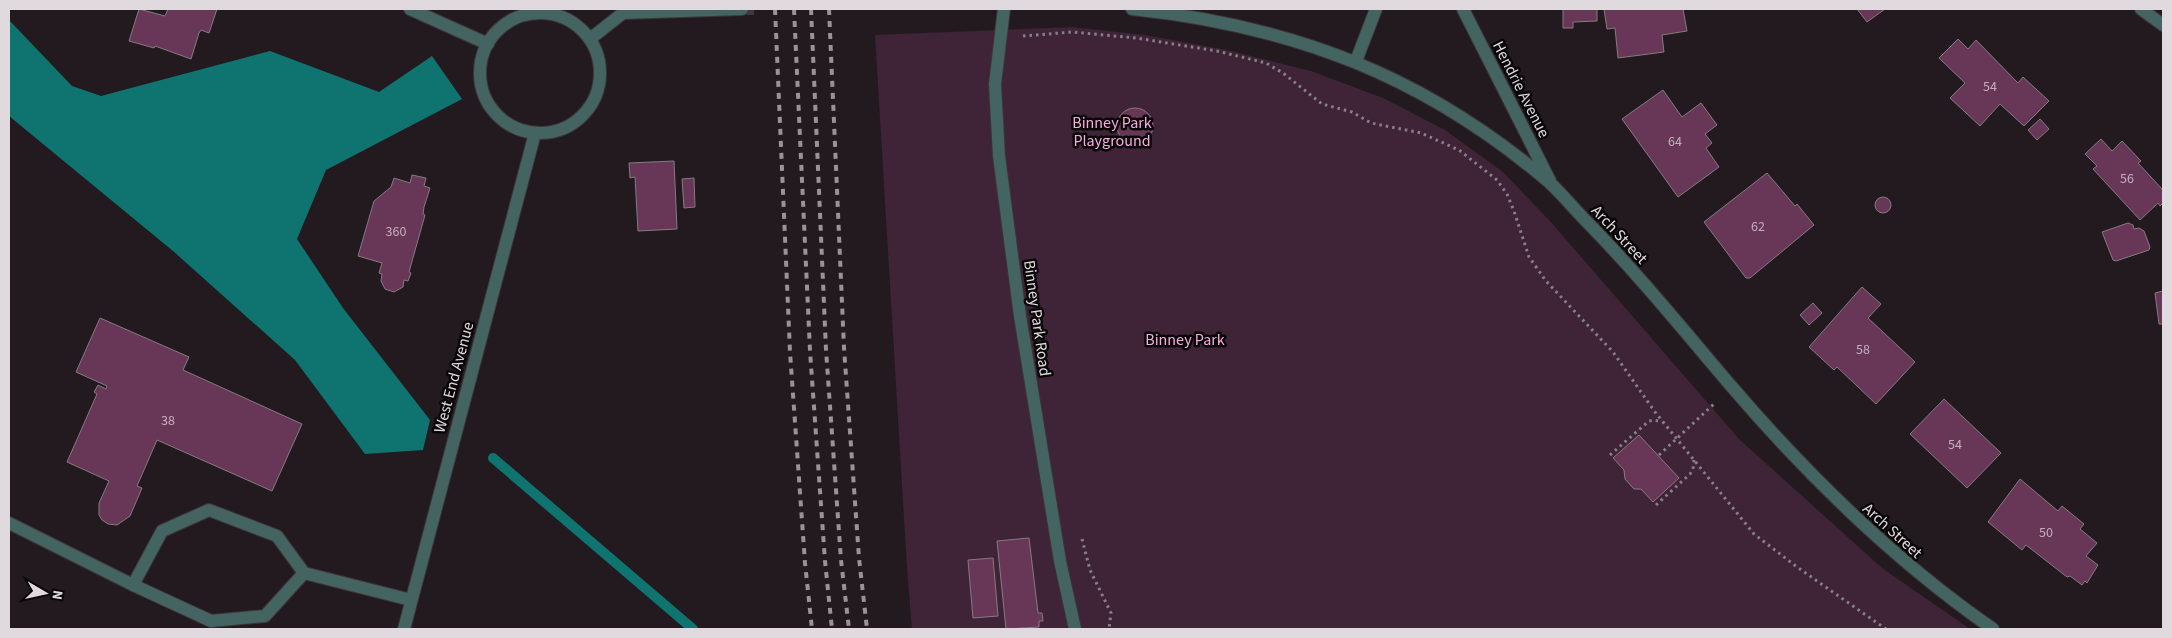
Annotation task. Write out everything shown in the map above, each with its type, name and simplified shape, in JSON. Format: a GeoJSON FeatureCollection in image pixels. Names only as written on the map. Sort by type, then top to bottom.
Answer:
{"type":"FeatureCollection","features":[{"type":"Feature","properties":{"kind":"street"},"geometry":{"type":"LineString","coordinates":[[410,9],[488,44]]}},
{"type":"Feature","properties":{"kind":"street"},"geometry":{"type":"LineString","coordinates":[[590,39],[624,11],[742,9]]}},
{"type":"Feature","properties":{"kind":"street","name":"Binney Park Road"},"geometry":{"type":"LineString","coordinates":[[1004,9],[995,84],[999,156],[1020,316],[1060,561],[1075,629]]}},
{"type":"Feature","properties":{"kind":"street","name":"Arch Street"},"geometry":{"type":"LineString","coordinates":[[1132,9],[1250,28],[1308,44],[1356,61],[1456,112],[1552,185],[1636,274],[1790,452],[1855,517],[1925,580],[1993,629]]}},
{"type":"Feature","properties":{"kind":"street"},"geometry":{"type":"LineString","coordinates":[[1356,61],[1376,9]]}},
{"type":"Feature","properties":{"kind":"street","name":"Hendrie Avenue"},"geometry":{"type":"LineString","coordinates":[[1463,9],[1552,185]]}},
{"type":"Feature","properties":{"kind":"street"},"geometry":{"type":"LineString","coordinates":[[2141,9],[2163,25]]}},
{"type":"Feature","properties":{"kind":"street"},"geometry":{"type":"LineString","coordinates":[[528,14],[537,14],[563,18],[578,26],[590,39],[600,67],[595,97],[588,110],[564,128],[534,133],[515,128],[499,117],[488,101],[481,83],[481,63],[488,44],[498,30],[512,20],[528,14]]}},
{"type":"Feature","properties":{"kind":"street","name":"West End Avenue"},"geometry":{"type":"LineString","coordinates":[[404,629],[534,133]]}},
{"type":"Feature","properties":{"kind":"street"},"geometry":{"type":"LineString","coordinates":[[133,585],[162,531],[209,510],[277,536],[304,573],[411,600]]}},
{"type":"Feature","properties":{"kind":"street"},"geometry":{"type":"LineString","coordinates":[[9,523],[133,585],[211,621],[265,616],[304,573]]}},
{"type":"Feature","properties":{"kind":"path"},"geometry":{"type":"LineString","coordinates":[[1017,43],[1022,37],[1072,32],[1136,38],[1217,51],[1266,63],[1283,73],[1322,104],[1352,112],[1371,123],[1422,132],[1460,150],[1496,180],[1514,211],[1529,257],[1546,280],[1613,352],[1664,423],[1693,456],[1754,534],[1797,567],[1886,629]]}},
{"type":"Feature","properties":{"kind":"path"},"geometry":{"type":"LineString","coordinates":[[1659,455],[1732,387]]}},
{"type":"Feature","properties":{"kind":"path"},"geometry":{"type":"LineString","coordinates":[[1610,455],[1649,422],[1654,420],[1664,423]]}},
{"type":"Feature","properties":{"kind":"path"},"geometry":{"type":"LineString","coordinates":[[1656,505],[1694,469],[1693,456]]}},
{"type":"Feature","properties":{"kind":"path"},"geometry":{"type":"LineString","coordinates":[[1080,533],[1090,570],[1111,613],[1109,629]]}},
{"type":"Feature","properties":{"kind":"green space","name":"Binney Park"},"geometry":{"type":"Polygon","coordinates":[[[1072,27],[1145,35],[1227,50],[1311,71],[1383,98],[1445,130],[1503,172],[1550,221],[1739,439],[1882,568],[1970,629],[912,629],[875,35],[1072,27]]]}},
{"type":"Feature","properties":{"kind":"water"},"geometry":{"type":"Polygon","coordinates":[[[9,20],[72,86],[101,96],[270,51],[379,92],[432,56],[462,99],[326,170],[297,239],[343,308],[430,420],[423,450],[365,454],[295,360],[173,251],[9,116],[9,20]]]}},
{"type":"Feature","properties":{"kind":"building"},"geometry":{"type":"Polygon","coordinates":[[[139,9],[165,16],[168,9],[217,9],[209,33],[201,30],[199,33],[191,59],[155,46],[154,48],[129,41],[139,9]]]}},
{"type":"Feature","properties":{"kind":"building"},"geometry":{"type":"Polygon","coordinates":[[[1563,9],[1597,9],[1597,21],[1573,22],[1573,28],[1563,28],[1563,9]]]}},
{"type":"Feature","properties":{"kind":"building"},"geometry":{"type":"Polygon","coordinates":[[[1604,9],[1683,9],[1687,31],[1662,35],[1664,52],[1618,58],[1615,28],[1607,29],[1604,9]]]}},
{"type":"Feature","properties":{"kind":"building"},"geometry":{"type":"Polygon","coordinates":[[[1857,9],[1885,9],[1867,22],[1857,9]]]}},
{"type":"Feature","properties":{"kind":"building"},"geometry":{"type":"Polygon","coordinates":[[[1958,39],[1968,49],[1976,40],[2018,83],[2023,77],[2049,101],[2024,126],[2000,104],[1980,126],[1950,98],[1965,83],[1939,58],[1958,39]]]}},
{"type":"Feature","properties":{"kind":"building"},"geometry":{"type":"Polygon","coordinates":[[[1663,90],[1682,117],[1701,103],[1717,125],[1705,134],[1712,143],[1706,148],[1719,167],[1678,197],[1622,119],[1663,90]]]}},
{"type":"Feature","properties":{"kind":"building"},"geometry":{"type":"Polygon","coordinates":[[[1135,108],[1147,114],[1153,126],[1147,138],[1135,144],[1123,138],[1117,126],[1123,114],[1135,108]]]}},
{"type":"Feature","properties":{"kind":"building"},"geometry":{"type":"Polygon","coordinates":[[[2040,119],[2049,129],[2037,140],[2028,130],[2040,119]]]}},
{"type":"Feature","properties":{"kind":"building"},"geometry":{"type":"Polygon","coordinates":[[[2101,139],[2112,151],[2122,141],[2141,161],[2138,163],[2163,190],[2163,203],[2160,206],[2158,203],[2140,220],[2093,169],[2097,166],[2085,154],[2101,139]]]}},
{"type":"Feature","properties":{"kind":"building"},"geometry":{"type":"Polygon","coordinates":[[[674,161],[677,229],[638,231],[635,177],[630,178],[629,163],[674,161]]]}},
{"type":"Feature","properties":{"kind":"building"},"geometry":{"type":"Polygon","coordinates":[[[1767,173],[1814,225],[1750,278],[1746,278],[1704,222],[1767,173]]]}},
{"type":"Feature","properties":{"kind":"building"},"geometry":{"type":"Polygon","coordinates":[[[412,175],[426,178],[424,186],[430,188],[424,207],[423,214],[425,215],[409,272],[411,273],[408,281],[404,280],[403,287],[394,292],[385,289],[381,281],[382,274],[379,273],[382,263],[358,256],[374,201],[391,187],[394,178],[410,183],[412,175]]]}},
{"type":"Feature","properties":{"kind":"building"},"geometry":{"type":"Polygon","coordinates":[[[694,178],[695,207],[684,208],[682,179],[694,178]]]}},
{"type":"Feature","properties":{"kind":"building"},"geometry":{"type":"Polygon","coordinates":[[[1883,197],[1889,199],[1891,205],[1889,211],[1883,213],[1877,211],[1875,205],[1877,199],[1883,197]]]}},
{"type":"Feature","properties":{"kind":"building"},"geometry":{"type":"Polygon","coordinates":[[[2128,223],[2133,225],[2134,229],[2139,228],[2144,231],[2150,247],[2149,250],[2116,261],[2113,260],[2102,232],[2128,223]]]}},
{"type":"Feature","properties":{"kind":"building"},"geometry":{"type":"Polygon","coordinates":[[[1862,287],[1881,304],[1868,318],[1915,362],[1876,404],[1837,367],[1834,370],[1809,347],[1862,287]]]}},
{"type":"Feature","properties":{"kind":"building"},"geometry":{"type":"Polygon","coordinates":[[[2163,291],[2163,324],[2159,324],[2155,293],[2163,291]]]}},
{"type":"Feature","properties":{"kind":"building"},"geometry":{"type":"Polygon","coordinates":[[[1813,303],[1822,313],[1809,325],[1800,315],[1813,303]]]}},
{"type":"Feature","properties":{"kind":"building"},"geometry":{"type":"Polygon","coordinates":[[[100,318],[189,357],[183,370],[302,424],[272,491],[157,440],[137,486],[142,488],[130,516],[117,525],[108,524],[102,520],[99,515],[99,503],[109,481],[67,462],[97,394],[94,392],[98,385],[106,389],[107,386],[76,372],[100,318]]]}},
{"type":"Feature","properties":{"kind":"building"},"geometry":{"type":"Polygon","coordinates":[[[1944,399],[2001,453],[1967,488],[1910,434],[1944,399]]]}},
{"type":"Feature","properties":{"kind":"building"},"geometry":{"type":"Polygon","coordinates":[[[1639,435],[1679,478],[1653,502],[1641,489],[1634,489],[1625,479],[1624,470],[1613,458],[1639,435]]]}},
{"type":"Feature","properties":{"kind":"building"},"geometry":{"type":"Polygon","coordinates":[[[2020,479],[2058,511],[2062,506],[2084,524],[2080,529],[2097,543],[2086,556],[2098,565],[2087,583],[2085,581],[2082,585],[2070,576],[2067,577],[2026,545],[2022,550],[1988,522],[2020,479]]]}},
{"type":"Feature","properties":{"kind":"building"},"geometry":{"type":"Polygon","coordinates":[[[1029,538],[1038,613],[1042,613],[1043,621],[1039,621],[1039,627],[1006,629],[997,541],[1029,538]]]}},
{"type":"Feature","properties":{"kind":"building"},"geometry":{"type":"Polygon","coordinates":[[[993,558],[998,616],[973,618],[968,560],[993,558]]]}},
{"type":"Feature","properties":{"kind":"waterway"},"geometry":{"type":"LineString","coordinates":[[493,458],[693,629]]}},
{"type":"Feature","properties":{"kind":"tunnel"},"geometry":{"type":"LineString","coordinates":[[742,9],[759,9]]}},
{"type":"Feature","properties":{"kind":"railway"},"geometry":{"type":"LineString","coordinates":[[775,9],[790,352],[805,563],[812,629]]}},
{"type":"Feature","properties":{"kind":"railway"},"geometry":{"type":"LineString","coordinates":[[794,9],[810,351],[825,561],[832,629]]}},
{"type":"Feature","properties":{"kind":"railway"},"geometry":{"type":"LineString","coordinates":[[811,9],[826,350],[841,560],[849,629]]}},
{"type":"Feature","properties":{"kind":"railway"},"geometry":{"type":"LineString","coordinates":[[829,9],[844,348],[859,558],[867,629]]}},
{"type":"Feature","properties":{"kind":"park label","name":"Binney Park Playground"},"geometry":{"type":"Point","coordinates":[1112,131]}}]}
